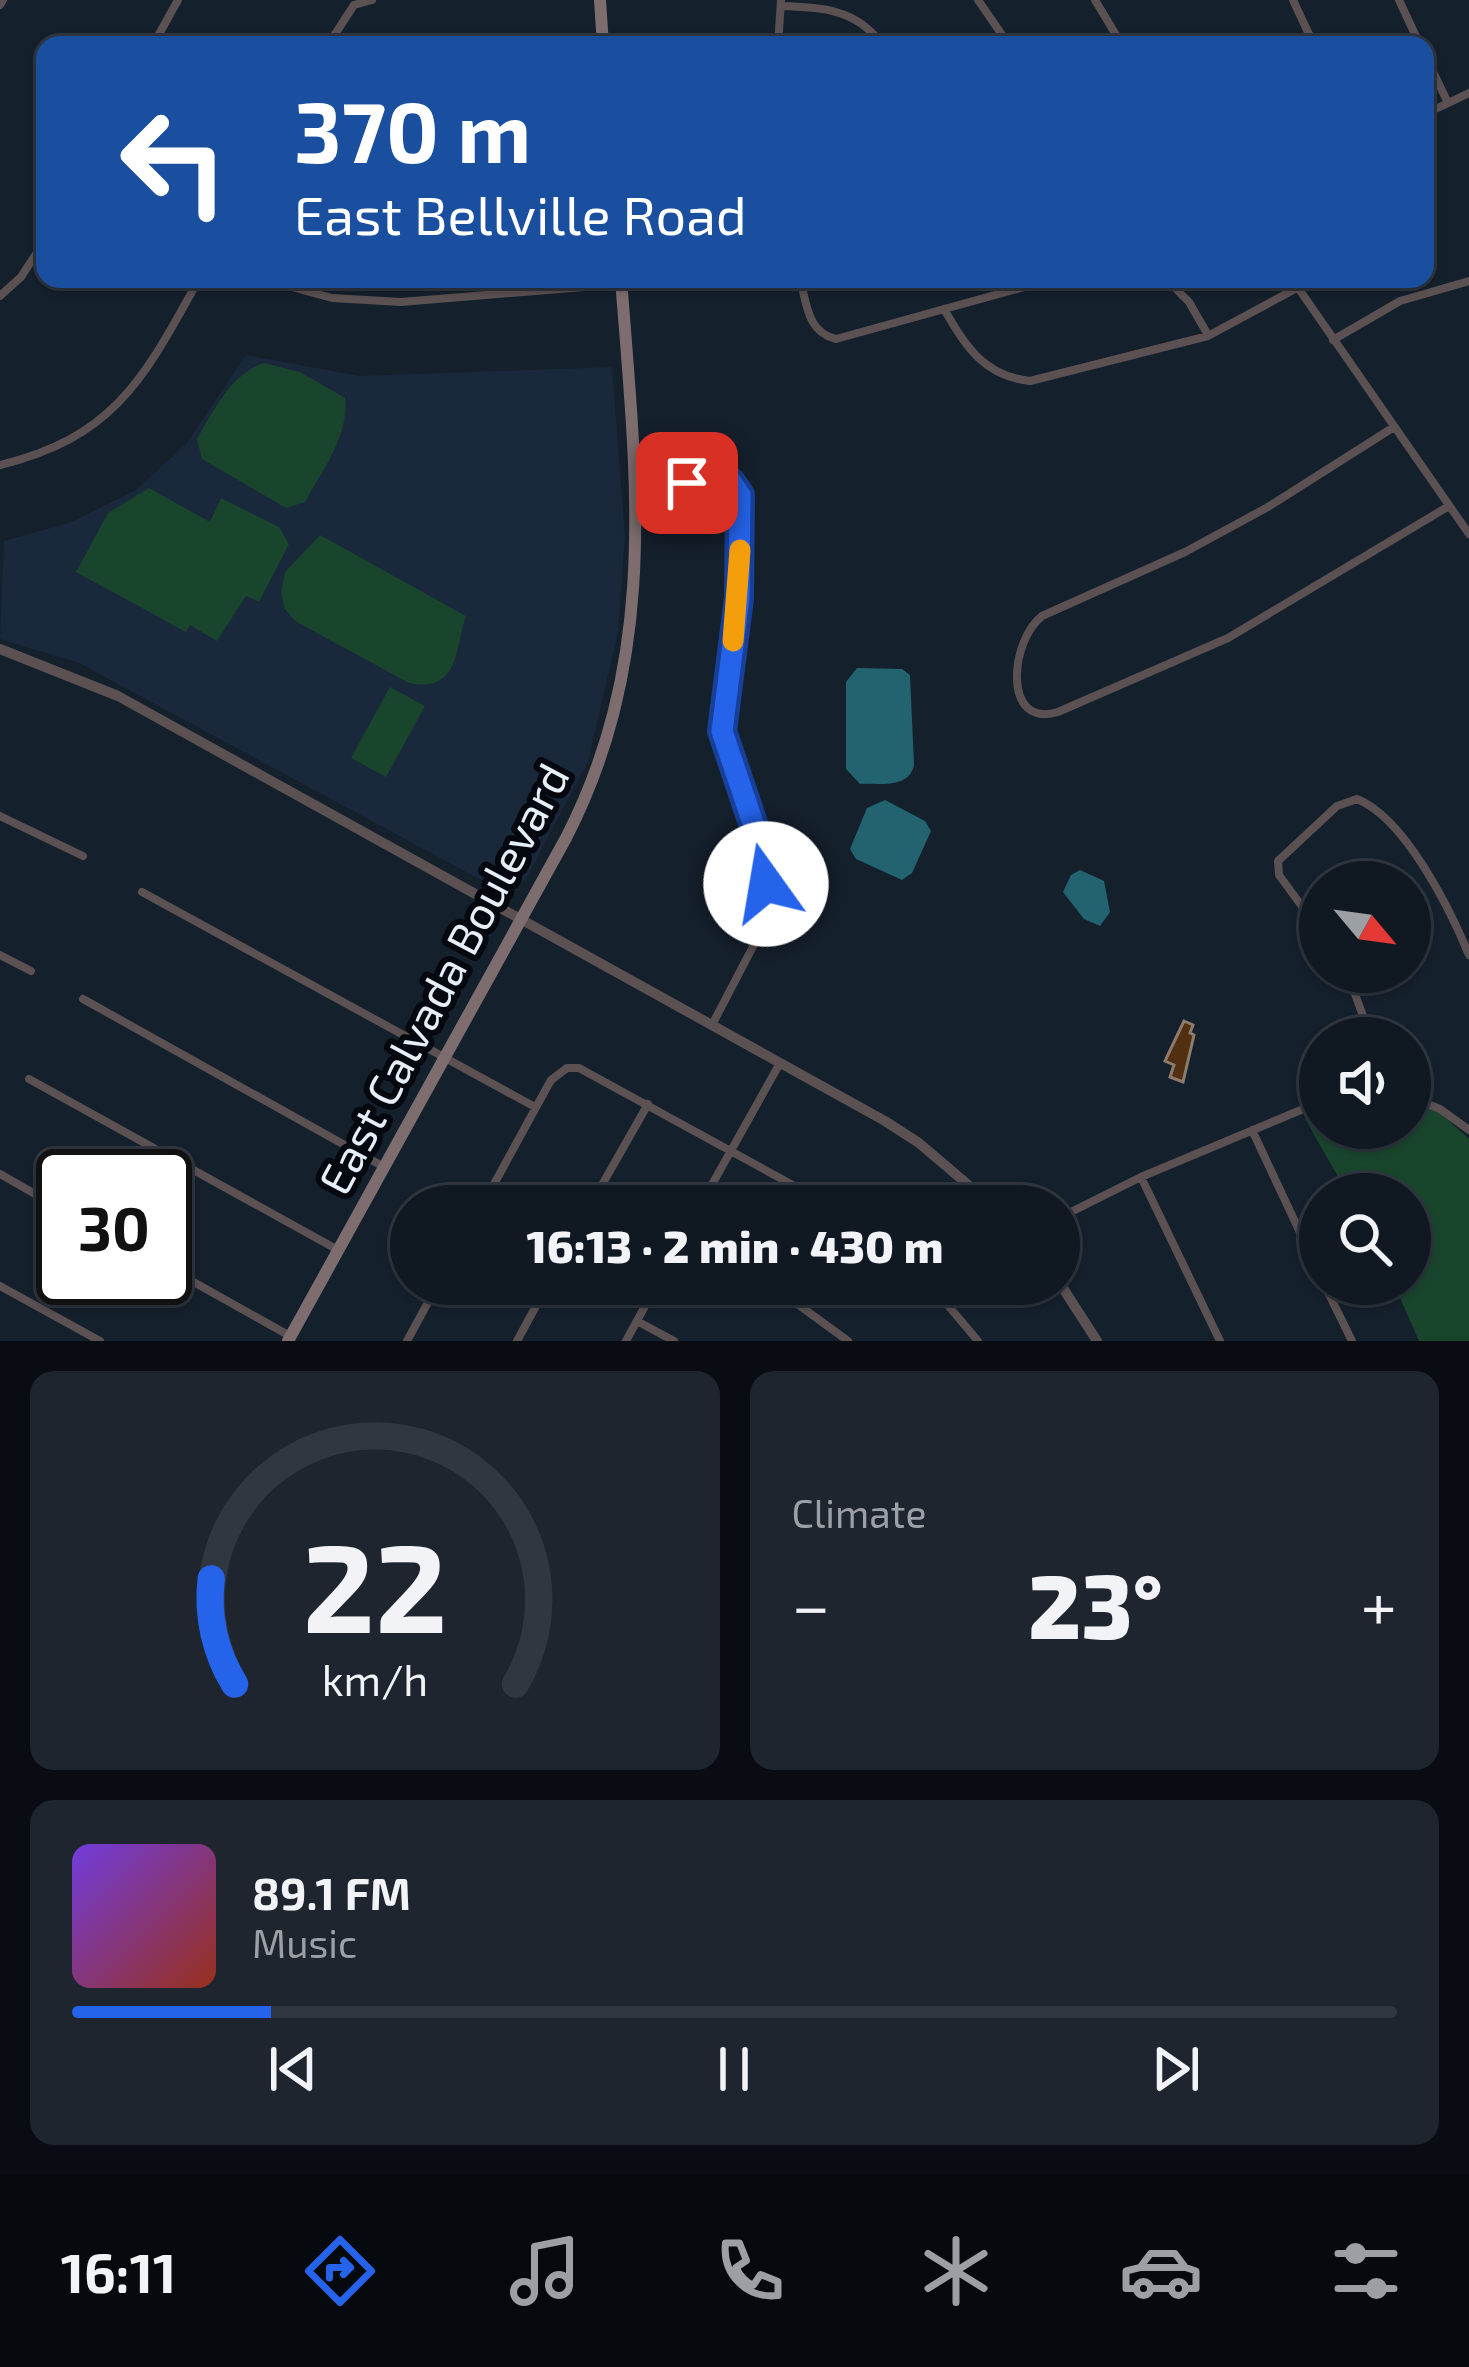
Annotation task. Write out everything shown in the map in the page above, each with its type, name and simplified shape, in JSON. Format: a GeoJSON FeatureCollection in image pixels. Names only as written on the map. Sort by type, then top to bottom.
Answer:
{"type":"FeatureCollection","features":[{"type":"Feature","properties":{"kind":"main road"},"geometry":{"type":"LineString","coordinates":[[599,0],[602,36]]}},
{"type":"Feature","properties":{"kind":"main road","name":"East Calvada Boulevard"},"geometry":{"type":"LineString","coordinates":[[289,1338],[522,920],[593,781],[621,689],[636,592],[637,485],[621,288]]}},
{"type":"Feature","properties":{"kind":"street"},"geometry":{"type":"LineString","coordinates":[[158,36],[178,0]]}},
{"type":"Feature","properties":{"kind":"street"},"geometry":{"type":"LineString","coordinates":[[334,36],[354,5],[372,0]]}},
{"type":"Feature","properties":{"kind":"street"},"geometry":{"type":"LineString","coordinates":[[978,0],[1003,36]]}},
{"type":"Feature","properties":{"kind":"street"},"geometry":{"type":"LineString","coordinates":[[1095,0],[1117,36]]}},
{"type":"Feature","properties":{"kind":"street"},"geometry":{"type":"LineString","coordinates":[[1293,0],[1310,36]]}},
{"type":"Feature","properties":{"kind":"street"},"geometry":{"type":"LineString","coordinates":[[1399,0],[1416,36]]}},
{"type":"Feature","properties":{"kind":"street"},"geometry":{"type":"LineString","coordinates":[[779,36],[781,3],[832,10],[874,36]]}},
{"type":"Feature","properties":{"kind":"street"},"geometry":{"type":"LineString","coordinates":[[1434,74],[1448,103]]}},
{"type":"Feature","properties":{"kind":"street"},"geometry":{"type":"LineString","coordinates":[[1434,110],[1469,93]]}},
{"type":"Feature","properties":{"kind":"street"},"geometry":{"type":"LineString","coordinates":[[0,296],[21,278],[36,254]]}},
{"type":"Feature","properties":{"kind":"street"},"geometry":{"type":"LineString","coordinates":[[1333,340],[1400,302],[1469,281]]}},
{"type":"Feature","properties":{"kind":"street"},"geometry":{"type":"LineString","coordinates":[[0,465],[52,450],[116,410],[142,378],[194,288]]}},
{"type":"Feature","properties":{"kind":"street"},"geometry":{"type":"LineString","coordinates":[[301,288],[361,302],[553,288]]}},
{"type":"Feature","properties":{"kind":"street"},"geometry":{"type":"LineString","coordinates":[[802,288],[812,324],[829,338],[1021,288]]}},
{"type":"Feature","properties":{"kind":"street"},"geometry":{"type":"LineString","coordinates":[[1175,288],[1189,302],[1208,336]]}},
{"type":"Feature","properties":{"kind":"street"},"geometry":{"type":"LineString","coordinates":[[944,310],[975,358],[1022,380],[1064,375],[1208,336],[1286,288]]}},
{"type":"Feature","properties":{"kind":"street"},"geometry":{"type":"LineString","coordinates":[[1297,288],[1469,534]]}},
{"type":"Feature","properties":{"kind":"street"},"geometry":{"type":"LineString","coordinates":[[1394,428],[1206,541],[1032,624],[1019,648],[1016,668],[1019,691],[1033,712],[1058,712],[1228,638],[1449,506]]}},
{"type":"Feature","properties":{"kind":"street"},"geometry":{"type":"LineString","coordinates":[[637,485],[731,482],[740,495],[739,598],[722,731],[760,844],[766,884],[759,935],[712,1025]]}},
{"type":"Feature","properties":{"kind":"street"},"geometry":{"type":"LineString","coordinates":[[0,649],[118,696],[920,1143],[969,1185]]}},
{"type":"Feature","properties":{"kind":"street"},"geometry":{"type":"LineString","coordinates":[[1299,902],[1279,875],[1278,861],[1348,800],[1364,801],[1417,861]]}},
{"type":"Feature","properties":{"kind":"street"},"geometry":{"type":"LineString","coordinates":[[0,817],[82,856]]}},
{"type":"Feature","properties":{"kind":"street"},"geometry":{"type":"LineString","coordinates":[[1431,886],[1469,955]]}},
{"type":"Feature","properties":{"kind":"street"},"geometry":{"type":"LineString","coordinates":[[142,892],[536,1107]]}},
{"type":"Feature","properties":{"kind":"street"},"geometry":{"type":"LineString","coordinates":[[0,955],[31,971]]}},
{"type":"Feature","properties":{"kind":"street"},"geometry":{"type":"LineString","coordinates":[[82,999],[385,1168]]}},
{"type":"Feature","properties":{"kind":"street"},"geometry":{"type":"LineString","coordinates":[[712,1185],[780,1063]]}},
{"type":"Feature","properties":{"kind":"street"},"geometry":{"type":"LineString","coordinates":[[493,1185],[551,1080],[567,1068],[590,1072],[793,1185]]}},
{"type":"Feature","properties":{"kind":"street"},"geometry":{"type":"LineString","coordinates":[[29,1079],[339,1250]]}},
{"type":"Feature","properties":{"kind":"street"},"geometry":{"type":"LineString","coordinates":[[602,1185],[648,1104]]}},
{"type":"Feature","properties":{"kind":"street"},"geometry":{"type":"LineString","coordinates":[[1431,1105],[1468,1128]]}},
{"type":"Feature","properties":{"kind":"street"},"geometry":{"type":"LineString","coordinates":[[1080,1208],[1299,1111]]}},
{"type":"Feature","properties":{"kind":"street"},"geometry":{"type":"LineString","coordinates":[[1252,1130],[1299,1230]]}},
{"type":"Feature","properties":{"kind":"street"},"geometry":{"type":"LineString","coordinates":[[0,1174],[36,1195]]}},
{"type":"Feature","properties":{"kind":"street"},"geometry":{"type":"LineString","coordinates":[[1141,1177],[1220,1341]]}},
{"type":"Feature","properties":{"kind":"street"},"geometry":{"type":"LineString","coordinates":[[192,1282],[289,1338]]}},
{"type":"Feature","properties":{"kind":"street"},"geometry":{"type":"LineString","coordinates":[[0,1286],[100,1341]]}},
{"type":"Feature","properties":{"kind":"street"},"geometry":{"type":"LineString","coordinates":[[407,1341],[427,1305]]}},
{"type":"Feature","properties":{"kind":"street"},"geometry":{"type":"LineString","coordinates":[[517,1341],[537,1305]]}},
{"type":"Feature","properties":{"kind":"street"},"geometry":{"type":"LineString","coordinates":[[626,1341],[646,1305]]}},
{"type":"Feature","properties":{"kind":"street"},"geometry":{"type":"LineString","coordinates":[[799,1305],[848,1341]]}},
{"type":"Feature","properties":{"kind":"street"},"geometry":{"type":"LineString","coordinates":[[948,1305],[978,1341]]}},
{"type":"Feature","properties":{"kind":"street"},"geometry":{"type":"LineString","coordinates":[[1073,1305],[1096,1341]]}},
{"type":"Feature","properties":{"kind":"street"},"geometry":{"type":"LineString","coordinates":[[1334,1305],[1352,1341]]}},
{"type":"Feature","properties":{"kind":"street"},"geometry":{"type":"LineString","coordinates":[[637,1321],[674,1341]]}},
{"type":"Feature","properties":{"kind":"shaded area"},"geometry":{"type":"Polygon","coordinates":[[[246,355],[360,376],[612,367],[625,535],[618,632],[588,761],[526,879],[496,888],[79,663],[0,639],[4,541],[69,523],[136,490],[186,444],[246,355]]]}},
{"type":"Feature","properties":{"kind":"shaded area"},"geometry":{"type":"Polygon","coordinates":[[[857,668],[902,669],[910,675],[914,765],[900,781],[860,784],[846,769],[846,682],[857,668]]]}},
{"type":"Feature","properties":{"kind":"shaded area"},"geometry":{"type":"Polygon","coordinates":[[[885,800],[925,821],[931,831],[912,873],[902,880],[856,859],[850,849],[867,808],[885,800]]]}},
{"type":"Feature","properties":{"kind":"shaded area"},"geometry":{"type":"Polygon","coordinates":[[[1080,870],[1104,881],[1110,912],[1100,926],[1084,919],[1063,892],[1071,875],[1080,870]]]}},
{"type":"Feature","properties":{"kind":"green space"},"geometry":{"type":"Polygon","coordinates":[[[264,363],[300,372],[345,398],[343,425],[326,465],[305,502],[286,508],[202,459],[197,439],[233,384],[264,363]]]}},
{"type":"Feature","properties":{"kind":"green space"},"geometry":{"type":"Polygon","coordinates":[[[149,488],[210,522],[221,498],[279,527],[289,544],[259,602],[246,596],[217,641],[190,625],[186,632],[76,572],[108,513],[149,488]]]}},
{"type":"Feature","properties":{"kind":"green space"},"geometry":{"type":"Polygon","coordinates":[[[320,535],[466,616],[447,674],[426,684],[409,683],[295,621],[281,593],[285,572],[320,535]]]}},
{"type":"Feature","properties":{"kind":"green space"},"geometry":{"type":"Polygon","coordinates":[[[390,687],[425,706],[386,777],[351,758],[390,687]]]}},
{"type":"Feature","properties":{"kind":"green space"},"geometry":{"type":"Polygon","coordinates":[[[1431,1105],[1469,1139],[1469,1341],[1419,1341],[1403,1305],[1431,1305],[1431,1173],[1336,1173],[1322,1149],[1431,1149],[1431,1105]]]}},
{"type":"Feature","properties":{"kind":"building"},"geometry":{"type":"Polygon","coordinates":[[[1184,1021],[1193,1025],[1190,1033],[1194,1035],[1183,1082],[1170,1077],[1174,1065],[1165,1061],[1184,1021]]]}},
{"type":"Feature","properties":{"kind":"slow traffic"},"geometry":{"type":"LineString","coordinates":[[733,641],[740,550]]}},
{"type":"Feature","properties":{"kind":"route"},"geometry":{"type":"LineString","coordinates":[[687,483],[723,479],[740,495],[739,598],[722,731],[730,768],[760,844],[766,884]]}}]}
